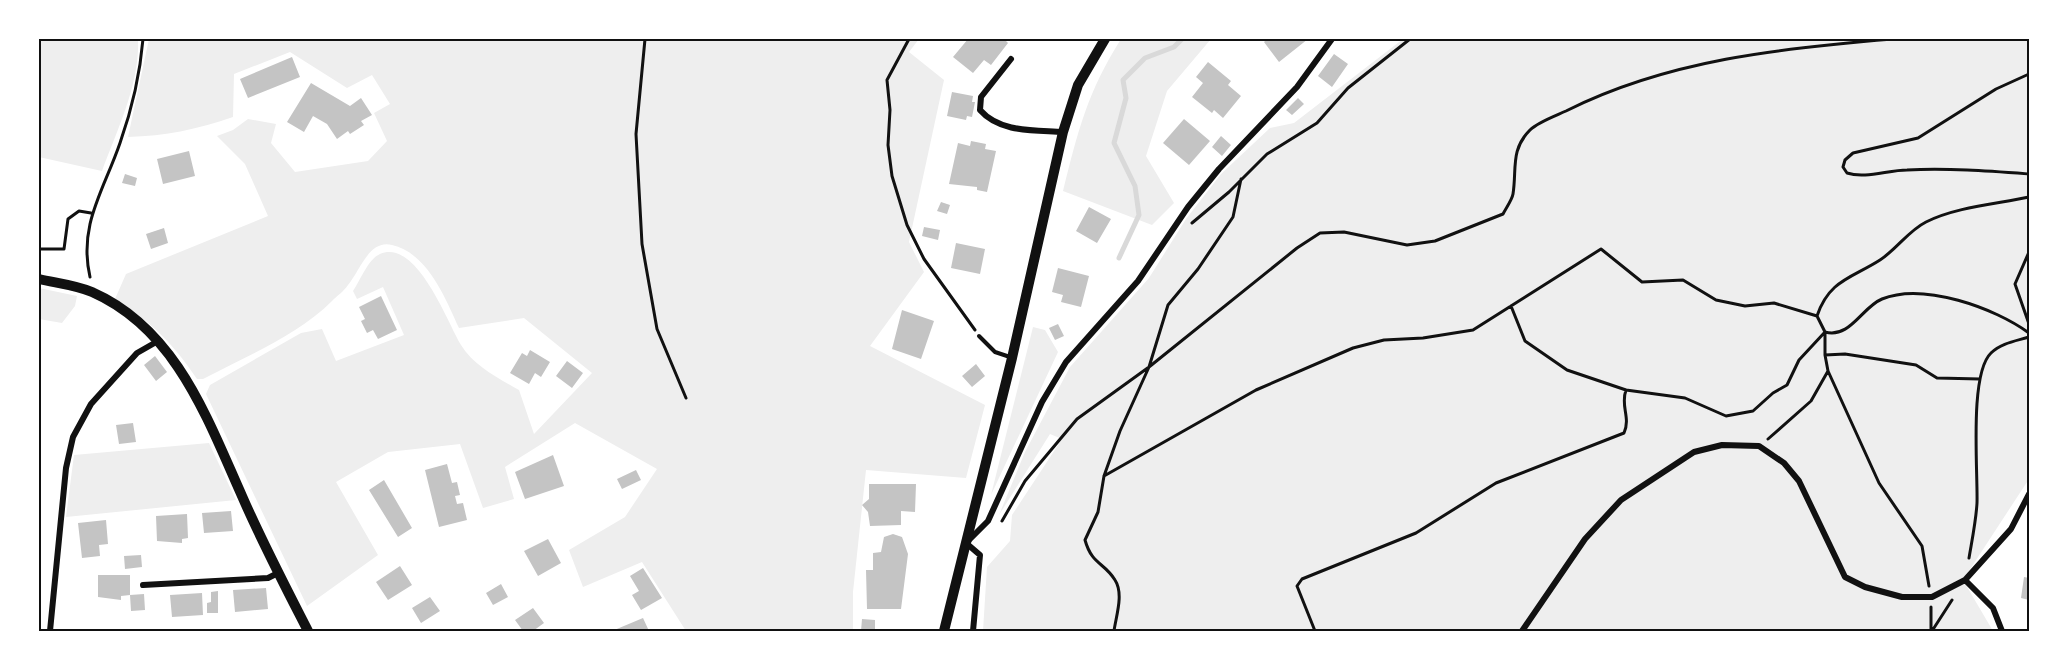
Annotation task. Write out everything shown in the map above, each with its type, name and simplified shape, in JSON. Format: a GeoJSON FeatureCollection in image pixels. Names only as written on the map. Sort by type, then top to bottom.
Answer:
{"type":"FeatureCollection","features":[{"type":"Feature","properties":{"kind":"main road"},"geometry":{"type":"LineString","coordinates":[[944,631],[1012,358],[1063,132],[1078,85],[1105,39]]}},
{"type":"Feature","properties":{"kind":"main road"},"geometry":{"type":"LineString","coordinates":[[39,279],[91,291],[123,310],[158,341],[195,392],[278,573],[308,631]]}},
{"type":"Feature","properties":{"kind":"street"},"geometry":{"type":"LineString","coordinates":[[973,631],[980,555],[966,543],[988,521],[1042,402],[1066,362],[1138,281],[1194,199],[1219,169],[1297,87],[1332,39]]}},
{"type":"Feature","properties":{"kind":"street"},"geometry":{"type":"LineString","coordinates":[[1011,59],[981,97],[980,110],[987,118],[1006,127],[1063,132]]}},
{"type":"Feature","properties":{"kind":"street"},"geometry":{"type":"LineString","coordinates":[[50,631],[66,468],[73,437],[99,395],[137,352],[158,341]]}},
{"type":"Feature","properties":{"kind":"street"},"geometry":{"type":"LineString","coordinates":[[1522,631],[1585,539],[1621,500],[1694,452],[1722,445],[1759,446],[1784,463],[1799,482],[1845,577],[1865,587],[1902,597],[1932,597],[1965,580],[2011,529],[2029,494]]}},
{"type":"Feature","properties":{"kind":"street"},"geometry":{"type":"LineString","coordinates":[[143,585],[268,578],[278,573]]}},
{"type":"Feature","properties":{"kind":"street"},"geometry":{"type":"LineString","coordinates":[[1965,580],[1993,608],[2002,631]]}},
{"type":"Feature","properties":{"kind":"lane"},"geometry":{"type":"LineString","coordinates":[[979,336],[995,352],[1012,358]]}},
{"type":"Feature","properties":{"kind":"path"},"geometry":{"type":"LineString","coordinates":[[91,291],[87,263],[91,213],[120,145],[133,104],[141,69],[143,39]]}},
{"type":"Feature","properties":{"kind":"path"},"geometry":{"type":"LineString","coordinates":[[645,39],[636,134],[642,244],[657,329],[686,398]]}},
{"type":"Feature","properties":{"kind":"path"},"geometry":{"type":"LineString","coordinates":[[909,39],[887,80],[890,110],[888,145],[892,176],[907,225],[924,259],[979,336]]}},
{"type":"Feature","properties":{"kind":"path"},"geometry":{"type":"LineString","coordinates":[[1168,238],[1191,225],[1266,154],[1317,123],[1348,88],[1410,39]]}},
{"type":"Feature","properties":{"kind":"path"},"geometry":{"type":"LineString","coordinates":[[998,528],[1025,482],[1077,419],[1149,366],[1297,248],[1320,233],[1344,232],[1407,245],[1435,241],[1503,214],[1513,195],[1516,149],[1531,129],[1587,100],[1636,80],[1700,65],[1791,48],[1893,39]]}},
{"type":"Feature","properties":{"kind":"path"},"geometry":{"type":"LineString","coordinates":[[2029,74],[1996,89],[1918,138],[1853,153],[1845,160],[1844,167],[1847,173],[1855,176],[1905,170],[1963,169],[2029,174]]}},
{"type":"Feature","properties":{"kind":"path"},"geometry":{"type":"LineString","coordinates":[[1113,631],[1119,597],[1116,581],[1090,556],[1085,540],[1098,512],[1104,476],[1120,431],[1149,366],[1168,305],[1198,269],[1233,217],[1241,179]]}},
{"type":"Feature","properties":{"kind":"path"},"geometry":{"type":"LineString","coordinates":[[1817,316],[1827,295],[1839,282],[1881,260],[1912,231],[1927,222],[1946,215],[2029,196]]}},
{"type":"Feature","properties":{"kind":"path"},"geometry":{"type":"LineString","coordinates":[[39,249],[64,249],[68,219],[79,211],[91,213]]}},
{"type":"Feature","properties":{"kind":"path"},"geometry":{"type":"LineString","coordinates":[[1104,476],[1256,390],[1353,348],[1384,340],[1423,338],[1473,330],[1601,249],[1642,282],[1683,280],[1716,300],[1744,306],[1774,303],[1817,316],[1825,332],[1828,371],[1879,483],[1922,546],[1932,597],[1931,631]]}},
{"type":"Feature","properties":{"kind":"path"},"geometry":{"type":"LineString","coordinates":[[2029,252],[2015,284],[2029,324]]}},
{"type":"Feature","properties":{"kind":"path"},"geometry":{"type":"LineString","coordinates":[[1825,332],[1834,334],[1844,330],[1880,300],[1904,295],[1944,297],[1972,304],[2000,314],[2029,335]]}},
{"type":"Feature","properties":{"kind":"path"},"geometry":{"type":"LineString","coordinates":[[1511,306],[1525,341],[1567,370],[1626,390],[1685,398],[1726,416],[1753,411],[1773,393],[1787,386],[1799,360],[1825,332]]}},
{"type":"Feature","properties":{"kind":"path"},"geometry":{"type":"LineString","coordinates":[[1931,631],[1965,580],[1977,504],[1975,431],[1981,367],[1990,353],[2004,344],[2029,335]]}},
{"type":"Feature","properties":{"kind":"path"},"geometry":{"type":"LineString","coordinates":[[1826,355],[1845,354],[1916,365],[1936,378],[1980,379]]}},
{"type":"Feature","properties":{"kind":"path"},"geometry":{"type":"LineString","coordinates":[[1759,446],[1811,401],[1828,371]]}},
{"type":"Feature","properties":{"kind":"path"},"geometry":{"type":"LineString","coordinates":[[1315,631],[1297,586],[1302,579],[1416,533],[1496,483],[1624,433],[1629,421],[1622,400],[1626,390]]}},
{"type":"Feature","properties":{"kind":"shaded area"},"geometry":{"type":"Polygon","coordinates":[[[39,39],[138,39],[138,56],[131,90],[102,171],[39,157],[39,39]]]}},
{"type":"Feature","properties":{"kind":"shaded area"},"geometry":{"type":"Polygon","coordinates":[[[149,39],[919,39],[909,52],[944,80],[909,242],[924,272],[870,346],[985,405],[966,478],[866,470],[853,592],[853,631],[686,631],[642,562],[583,587],[569,550],[625,517],[657,469],[575,423],[505,467],[514,499],[483,508],[460,444],[388,452],[336,482],[378,555],[307,606],[206,394],[210,385],[301,333],[322,329],[336,361],[404,335],[383,287],[357,299],[353,291],[368,265],[376,257],[380,254],[394,252],[418,270],[430,286],[466,352],[487,371],[519,390],[534,434],[592,373],[524,318],[459,328],[442,292],[426,267],[405,250],[384,244],[371,251],[345,289],[303,325],[203,379],[197,379],[160,334],[140,316],[115,299],[126,274],[268,216],[245,164],[217,136],[233,130],[248,119],[276,124],[271,143],[295,172],[368,161],[387,141],[374,113],[390,104],[372,75],[347,88],[290,52],[234,74],[233,117],[182,131],[128,137],[149,39]]]}},
{"type":"Feature","properties":{"kind":"shaded area"},"geometry":{"type":"Polygon","coordinates":[[[1121,39],[1211,39],[1167,91],[1146,156],[1174,203],[1152,225],[1063,191],[1085,113],[1100,77],[1121,39]]]}},
{"type":"Feature","properties":{"kind":"shaded area"},"geometry":{"type":"Polygon","coordinates":[[[1403,39],[2029,39],[2029,479],[1963,580],[1993,631],[983,631],[987,567],[1010,541],[1012,515],[1062,439],[1050,434],[999,515],[1025,452],[1070,367],[1149,278],[1186,219],[1221,174],[1270,128],[1294,123],[1403,39]]]}},
{"type":"Feature","properties":{"kind":"shaded area"},"geometry":{"type":"Polygon","coordinates":[[[39,288],[77,296],[75,306],[62,323],[39,319],[39,288]]]}},
{"type":"Feature","properties":{"kind":"shaded area"},"geometry":{"type":"Polygon","coordinates":[[[1033,327],[1045,330],[1058,352],[991,495],[1033,327]]]}},
{"type":"Feature","properties":{"kind":"shaded area"},"geometry":{"type":"Polygon","coordinates":[[[209,443],[236,500],[66,517],[74,455],[209,443]]]}},
{"type":"Feature","properties":{"kind":"building"},"geometry":{"type":"Polygon","coordinates":[[[968,39],[1004,39],[1008,43],[991,65],[984,60],[973,73],[953,57],[968,39]]]}},
{"type":"Feature","properties":{"kind":"building"},"geometry":{"type":"Polygon","coordinates":[[[1267,39],[1308,39],[1279,62],[1264,42],[1267,39]]]}},
{"type":"Feature","properties":{"kind":"building"},"geometry":{"type":"Polygon","coordinates":[[[1334,54],[1348,64],[1332,87],[1318,76],[1334,54]]]}},
{"type":"Feature","properties":{"kind":"building"},"geometry":{"type":"Polygon","coordinates":[[[292,57],[300,77],[248,98],[240,79],[292,57]]]}},
{"type":"Feature","properties":{"kind":"building"},"geometry":{"type":"Polygon","coordinates":[[[1208,62],[1231,81],[1228,85],[1241,96],[1223,118],[1214,110],[1212,113],[1192,97],[1203,83],[1196,77],[1208,62]]]}},
{"type":"Feature","properties":{"kind":"building"},"geometry":{"type":"Polygon","coordinates":[[[311,83],[350,106],[361,98],[372,115],[361,121],[364,125],[350,134],[348,131],[337,139],[327,124],[313,116],[304,132],[287,122],[311,83]]]}},
{"type":"Feature","properties":{"kind":"building"},"geometry":{"type":"Polygon","coordinates":[[[952,92],[973,96],[972,102],[975,102],[972,117],[967,116],[966,120],[947,116],[952,92]]]}},
{"type":"Feature","properties":{"kind":"building"},"geometry":{"type":"Polygon","coordinates":[[[1298,98],[1304,104],[1292,115],[1286,110],[1298,98]]]}},
{"type":"Feature","properties":{"kind":"building"},"geometry":{"type":"Polygon","coordinates":[[[1184,119],[1210,141],[1189,165],[1163,143],[1184,119]]]}},
{"type":"Feature","properties":{"kind":"building"},"geometry":{"type":"Polygon","coordinates":[[[1221,136],[1231,145],[1222,156],[1212,147],[1221,136]]]}},
{"type":"Feature","properties":{"kind":"building"},"geometry":{"type":"Polygon","coordinates":[[[971,141],[986,144],[985,149],[996,151],[987,192],[977,190],[977,187],[949,184],[958,143],[970,146],[971,141]]]}},
{"type":"Feature","properties":{"kind":"building"},"geometry":{"type":"Polygon","coordinates":[[[189,151],[195,176],[163,184],[157,159],[189,151]]]}},
{"type":"Feature","properties":{"kind":"building"},"geometry":{"type":"Polygon","coordinates":[[[125,174],[137,178],[135,186],[122,183],[125,174]]]}},
{"type":"Feature","properties":{"kind":"building"},"geometry":{"type":"Polygon","coordinates":[[[941,202],[950,205],[947,214],[937,211],[941,202]]]}},
{"type":"Feature","properties":{"kind":"building"},"geometry":{"type":"Polygon","coordinates":[[[1089,207],[1111,219],[1097,243],[1076,231],[1089,207]]]}},
{"type":"Feature","properties":{"kind":"building"},"geometry":{"type":"Polygon","coordinates":[[[924,227],[940,230],[938,240],[922,236],[924,227]]]}},
{"type":"Feature","properties":{"kind":"building"},"geometry":{"type":"Polygon","coordinates":[[[164,228],[168,243],[151,249],[146,234],[164,228]]]}},
{"type":"Feature","properties":{"kind":"building"},"geometry":{"type":"Polygon","coordinates":[[[956,243],[985,249],[980,274],[951,268],[956,243]]]}},
{"type":"Feature","properties":{"kind":"building"},"geometry":{"type":"Polygon","coordinates":[[[1058,268],[1089,276],[1081,307],[1061,302],[1063,295],[1052,292],[1058,268]]]}},
{"type":"Feature","properties":{"kind":"building"},"geometry":{"type":"Polygon","coordinates":[[[381,296],[397,330],[378,339],[373,330],[367,333],[361,321],[365,319],[359,307],[381,296]]]}},
{"type":"Feature","properties":{"kind":"building"},"geometry":{"type":"Polygon","coordinates":[[[902,310],[934,321],[921,359],[892,349],[902,310]]]}},
{"type":"Feature","properties":{"kind":"building"},"geometry":{"type":"Polygon","coordinates":[[[1058,324],[1064,336],[1055,340],[1049,328],[1058,324]]]}},
{"type":"Feature","properties":{"kind":"building"},"geometry":{"type":"Polygon","coordinates":[[[530,350],[550,362],[541,377],[535,373],[529,384],[510,373],[522,353],[527,356],[530,350]]]}},
{"type":"Feature","properties":{"kind":"building"},"geometry":{"type":"Polygon","coordinates":[[[155,356],[167,372],[156,381],[144,365],[155,356]]]}},
{"type":"Feature","properties":{"kind":"building"},"geometry":{"type":"Polygon","coordinates":[[[567,361],[583,373],[572,388],[556,376],[567,361]]]}},
{"type":"Feature","properties":{"kind":"building"},"geometry":{"type":"Polygon","coordinates":[[[976,364],[985,376],[972,387],[962,376],[976,364]]]}},
{"type":"Feature","properties":{"kind":"building"},"geometry":{"type":"Polygon","coordinates":[[[133,423],[136,442],[119,444],[116,425],[133,423]]]}},
{"type":"Feature","properties":{"kind":"building"},"geometry":{"type":"Polygon","coordinates":[[[553,455],[564,486],[525,499],[515,472],[553,455]]]}},
{"type":"Feature","properties":{"kind":"building"},"geometry":{"type":"Polygon","coordinates":[[[447,464],[452,483],[457,482],[460,495],[455,496],[457,504],[463,503],[467,520],[439,527],[425,470],[447,464]]]}},
{"type":"Feature","properties":{"kind":"building"},"geometry":{"type":"Polygon","coordinates":[[[636,470],[641,480],[622,489],[617,479],[636,470]]]}},
{"type":"Feature","properties":{"kind":"building"},"geometry":{"type":"Polygon","coordinates":[[[384,480],[412,528],[398,537],[369,490],[384,480]]]}},
{"type":"Feature","properties":{"kind":"building"},"geometry":{"type":"Polygon","coordinates":[[[869,484],[916,484],[915,512],[901,511],[901,525],[870,526],[868,512],[862,505],[869,499],[869,484]]]}},
{"type":"Feature","properties":{"kind":"building"},"geometry":{"type":"Polygon","coordinates":[[[231,511],[233,531],[204,533],[202,513],[231,511]]]}},
{"type":"Feature","properties":{"kind":"building"},"geometry":{"type":"Polygon","coordinates":[[[187,514],[188,538],[182,539],[182,543],[157,541],[156,516],[187,514]]]}},
{"type":"Feature","properties":{"kind":"building"},"geometry":{"type":"Polygon","coordinates":[[[106,520],[108,544],[99,545],[100,556],[82,558],[78,523],[106,520]]]}},
{"type":"Feature","properties":{"kind":"building"},"geometry":{"type":"Polygon","coordinates":[[[893,534],[902,537],[908,554],[901,609],[867,609],[866,570],[873,570],[873,553],[881,552],[884,537],[893,534]]]}},
{"type":"Feature","properties":{"kind":"building"},"geometry":{"type":"Polygon","coordinates":[[[548,539],[561,563],[538,576],[524,551],[548,539]]]}},
{"type":"Feature","properties":{"kind":"building"},"geometry":{"type":"Polygon","coordinates":[[[141,555],[142,567],[125,569],[124,556],[141,555]]]}},
{"type":"Feature","properties":{"kind":"building"},"geometry":{"type":"Polygon","coordinates":[[[400,566],[412,585],[388,600],[376,582],[400,566]]]}},
{"type":"Feature","properties":{"kind":"building"},"geometry":{"type":"Polygon","coordinates":[[[643,568],[662,598],[641,610],[632,595],[639,591],[630,576],[643,568]]]}},
{"type":"Feature","properties":{"kind":"building"},"geometry":{"type":"Polygon","coordinates":[[[98,575],[130,575],[130,595],[121,596],[121,600],[98,597],[98,575]]]}},
{"type":"Feature","properties":{"kind":"building"},"geometry":{"type":"Polygon","coordinates":[[[2024,577],[2029,578],[2029,600],[2021,598],[2024,577]]]}},
{"type":"Feature","properties":{"kind":"building"},"geometry":{"type":"Polygon","coordinates":[[[501,584],[508,597],[493,605],[486,593],[501,584]]]}},
{"type":"Feature","properties":{"kind":"building"},"geometry":{"type":"Polygon","coordinates":[[[266,588],[268,609],[235,612],[233,590],[266,588]]]}},
{"type":"Feature","properties":{"kind":"building"},"geometry":{"type":"Polygon","coordinates":[[[218,591],[218,613],[207,613],[207,603],[211,602],[211,592],[218,591]]]}},
{"type":"Feature","properties":{"kind":"building"},"geometry":{"type":"Polygon","coordinates":[[[202,593],[203,615],[172,617],[170,595],[202,593]]]}},
{"type":"Feature","properties":{"kind":"building"},"geometry":{"type":"Polygon","coordinates":[[[144,594],[145,610],[131,611],[130,595],[144,594]]]}},
{"type":"Feature","properties":{"kind":"building"},"geometry":{"type":"Polygon","coordinates":[[[430,597],[440,611],[421,623],[412,608],[430,597]]]}},
{"type":"Feature","properties":{"kind":"building"},"geometry":{"type":"Polygon","coordinates":[[[533,608],[544,623],[533,631],[523,631],[515,620],[533,608]]]}},
{"type":"Feature","properties":{"kind":"building"},"geometry":{"type":"Polygon","coordinates":[[[643,618],[649,631],[612,631],[643,618]]]}},
{"type":"Feature","properties":{"kind":"building"},"geometry":{"type":"Polygon","coordinates":[[[862,619],[875,620],[875,631],[861,631],[862,619]]]}},
{"type":"Feature","properties":{"kind":"waterway"},"geometry":{"type":"LineString","coordinates":[[1119,258],[1139,215],[1135,186],[1114,143],[1126,98],[1123,80],[1145,58],[1174,47],[1182,39]]}}]}
